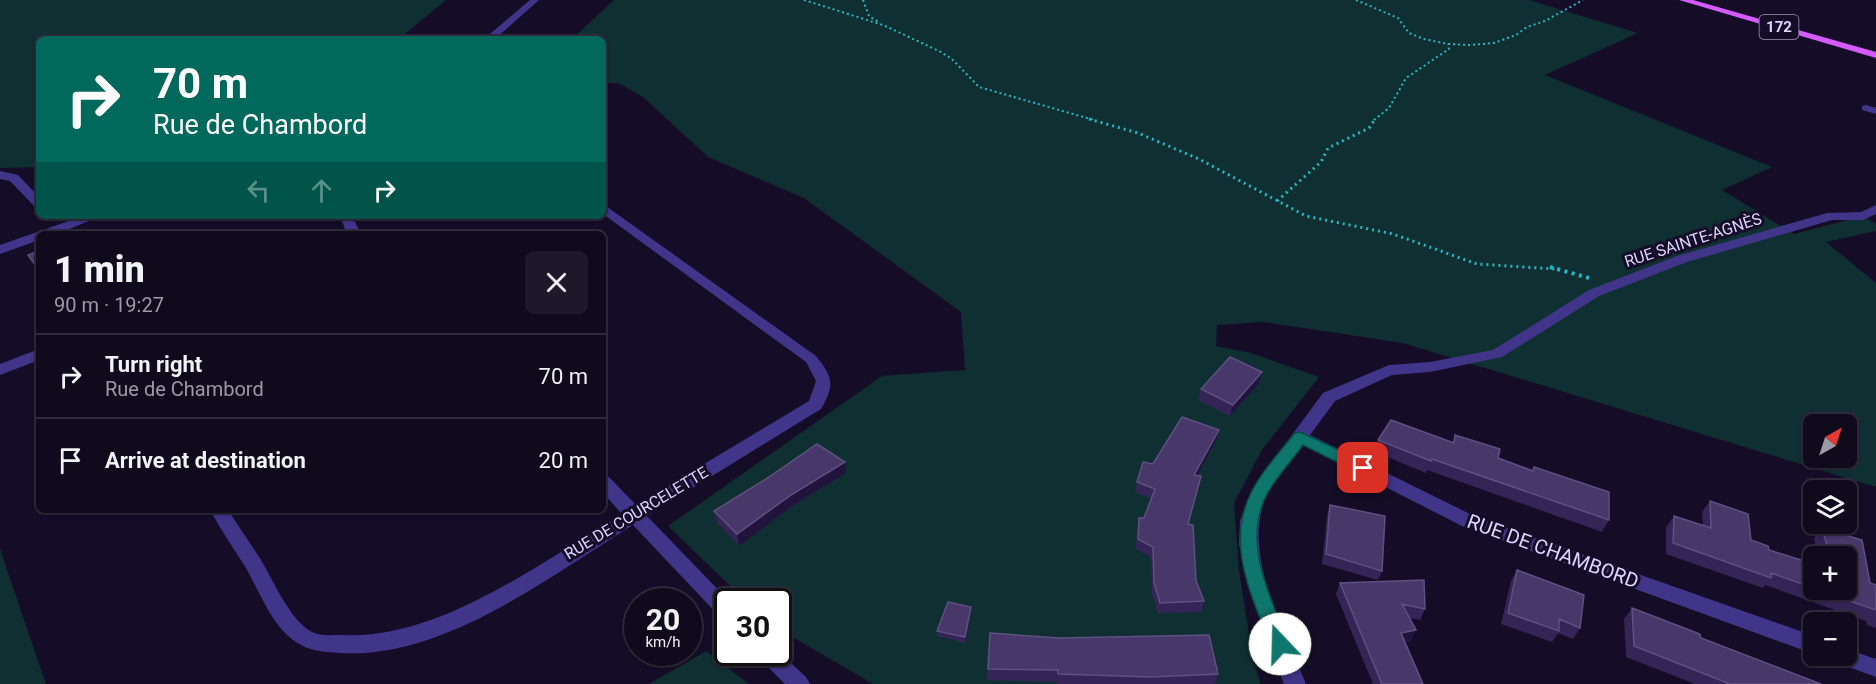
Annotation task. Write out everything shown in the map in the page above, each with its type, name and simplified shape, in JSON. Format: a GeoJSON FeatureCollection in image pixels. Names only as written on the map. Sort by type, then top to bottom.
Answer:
{"type":"FeatureCollection","features":[{"type":"Feature","properties":{"kind":"main road","name":"172"},"geometry":{"type":"LineString","coordinates":[[1683,0],[1876,55]]}},
{"type":"Feature","properties":{"kind":"street"},"geometry":{"type":"LineString","coordinates":[[493,36],[535,0]]}},
{"type":"Feature","properties":{"kind":"street"},"geometry":{"type":"LineString","coordinates":[[0,175],[14,178],[36,201]]}},
{"type":"Feature","properties":{"kind":"street","name":"RUE SAINTE-AGNÈS"},"geometry":{"type":"LineString","coordinates":[[1295,684],[1257,584],[1248,544],[1249,521],[1258,494],[1329,397],[1389,370],[1430,367],[1497,354],[1593,293],[1693,255],[1831,216],[1863,216],[1876,209]]}},
{"type":"Feature","properties":{"kind":"street","name":"RUE DE COURCELETTE"},"geometry":{"type":"LineString","coordinates":[[221,513],[285,617],[307,640],[340,644],[381,643],[416,634],[466,614],[505,594],[634,513],[815,405],[824,388],[824,375],[811,359],[606,210]]}},
{"type":"Feature","properties":{"kind":"street"},"geometry":{"type":"LineString","coordinates":[[53,219],[62,228]]}},
{"type":"Feature","properties":{"kind":"street"},"geometry":{"type":"LineString","coordinates":[[54,231],[87,219]]}},
{"type":"Feature","properties":{"kind":"street"},"geometry":{"type":"LineString","coordinates":[[0,250],[36,237]]}},
{"type":"Feature","properties":{"kind":"street"},"geometry":{"type":"LineString","coordinates":[[0,369],[36,355]]}},
{"type":"Feature","properties":{"kind":"street","name":"RUE DE CHAMBORD"},"geometry":{"type":"LineString","coordinates":[[1300,437],[1468,521],[1803,641]]}},
{"type":"Feature","properties":{"kind":"street"},"geometry":{"type":"LineString","coordinates":[[606,485],[714,597]]}},
{"type":"Feature","properties":{"kind":"street"},"geometry":{"type":"LineString","coordinates":[[1857,661],[1876,668]]}},
{"type":"Feature","properties":{"kind":"street"},"geometry":{"type":"LineString","coordinates":[[780,666],[799,684]]}},
{"type":"Feature","properties":{"kind":"path"},"geometry":{"type":"LineString","coordinates":[[804,0],[883,25]]}},
{"type":"Feature","properties":{"kind":"path"},"geometry":{"type":"LineString","coordinates":[[863,0],[869,16],[893,32],[959,63],[966,78],[979,87],[1138,133],[1199,159],[1306,216],[1393,234],[1477,264],[1548,267],[1612,286]]}},
{"type":"Feature","properties":{"kind":"path"},"geometry":{"type":"LineString","coordinates":[[1356,0],[1398,18],[1409,33],[1448,44],[1494,42],[1516,35],[1527,27],[1545,21],[1583,0]]}},
{"type":"Feature","properties":{"kind":"path"},"geometry":{"type":"LineString","coordinates":[[1277,201],[1321,162],[1328,148],[1369,128],[1378,115],[1389,108],[1406,78],[1449,49],[1448,44]]}},
{"type":"Feature","properties":{"kind":"green space"},"geometry":{"type":"Polygon","coordinates":[[[0,0],[446,0],[403,36],[36,36],[36,167],[0,168],[0,0]]]}},
{"type":"Feature","properties":{"kind":"green space"},"geometry":{"type":"Polygon","coordinates":[[[614,0],[1529,0],[1638,33],[1545,75],[1772,167],[1722,190],[1794,234],[1863,216],[1876,224],[1876,231],[1826,242],[1876,283],[1876,487],[1814,468],[1857,468],[1857,414],[1803,414],[1803,465],[1403,343],[1263,322],[1217,325],[1216,346],[1251,353],[1319,377],[1262,450],[1234,503],[1239,570],[1253,660],[1261,684],[873,684],[792,637],[792,588],[732,588],[668,526],[882,376],[965,370],[961,312],[804,198],[708,157],[643,97],[618,83],[606,83],[606,36],[575,36],[614,0]]]}},
{"type":"Feature","properties":{"kind":"green space"},"geometry":{"type":"Polygon","coordinates":[[[0,548],[6,567],[46,684],[0,684],[0,548]]]}},
{"type":"Feature","properties":{"kind":"green space"},"geometry":{"type":"Polygon","coordinates":[[[706,651],[714,657],[714,666],[726,666],[749,684],[649,684],[680,666],[702,666],[702,653],[706,651]]]}},
{"type":"Feature","properties":{"kind":"building"},"geometry":{"type":"Polygon","coordinates":[[[36,252],[36,266],[28,255],[36,252]]]}},
{"type":"Feature","properties":{"kind":"building"},"geometry":{"type":"Polygon","coordinates":[[[1230,357],[1262,372],[1233,405],[1201,389],[1230,357]]]}},
{"type":"Feature","properties":{"kind":"building"},"geometry":{"type":"Polygon","coordinates":[[[1182,417],[1219,430],[1194,475],[1201,476],[1188,524],[1193,525],[1196,581],[1204,601],[1160,603],[1154,583],[1153,547],[1138,539],[1139,518],[1144,518],[1155,489],[1137,482],[1143,462],[1153,464],[1182,417]]]}},
{"type":"Feature","properties":{"kind":"building"},"geometry":{"type":"Polygon","coordinates":[[[1391,420],[1454,443],[1455,435],[1500,449],[1498,458],[1533,471],[1534,467],[1609,492],[1609,520],[1432,459],[1431,461],[1378,440],[1391,420]]]}},
{"type":"Feature","properties":{"kind":"building"},"geometry":{"type":"Polygon","coordinates":[[[817,444],[845,462],[791,495],[737,534],[714,511],[769,477],[817,444]]]}},
{"type":"Feature","properties":{"kind":"building"},"geometry":{"type":"Polygon","coordinates":[[[1710,501],[1748,514],[1751,540],[1768,546],[1769,550],[1803,561],[1803,584],[1771,573],[1771,578],[1673,543],[1674,516],[1711,528],[1710,501]]]}},
{"type":"Feature","properties":{"kind":"building"},"geometry":{"type":"Polygon","coordinates":[[[1330,505],[1385,516],[1382,571],[1326,554],[1330,505]]]}},
{"type":"Feature","properties":{"kind":"building"},"geometry":{"type":"Polygon","coordinates":[[[1824,534],[1842,534],[1862,540],[1870,583],[1876,585],[1876,610],[1846,600],[1857,600],[1857,546],[1827,546],[1824,534]]]}},
{"type":"Feature","properties":{"kind":"building"},"geometry":{"type":"Polygon","coordinates":[[[1517,570],[1584,595],[1580,628],[1559,619],[1559,631],[1508,613],[1517,570]]]}},
{"type":"Feature","properties":{"kind":"building"},"geometry":{"type":"Polygon","coordinates":[[[1424,580],[1425,609],[1402,604],[1416,630],[1401,633],[1423,684],[1382,684],[1340,583],[1424,580]]]}},
{"type":"Feature","properties":{"kind":"building"},"geometry":{"type":"Polygon","coordinates":[[[948,602],[971,607],[965,637],[937,631],[948,602]]]}},
{"type":"Feature","properties":{"kind":"building"},"geometry":{"type":"Polygon","coordinates":[[[1632,608],[1700,634],[1701,638],[1821,684],[1730,684],[1634,646],[1632,608]]]}},
{"type":"Feature","properties":{"kind":"building"},"geometry":{"type":"Polygon","coordinates":[[[990,633],[1059,638],[1209,635],[1218,674],[1151,677],[1058,674],[1058,670],[988,669],[990,633]]]}},
{"type":"Feature","properties":{"kind":"route"},"geometry":{"type":"LineString","coordinates":[[1280,644],[1257,584],[1248,544],[1249,521],[1258,494],[1300,437],[1363,468]]}}]}
